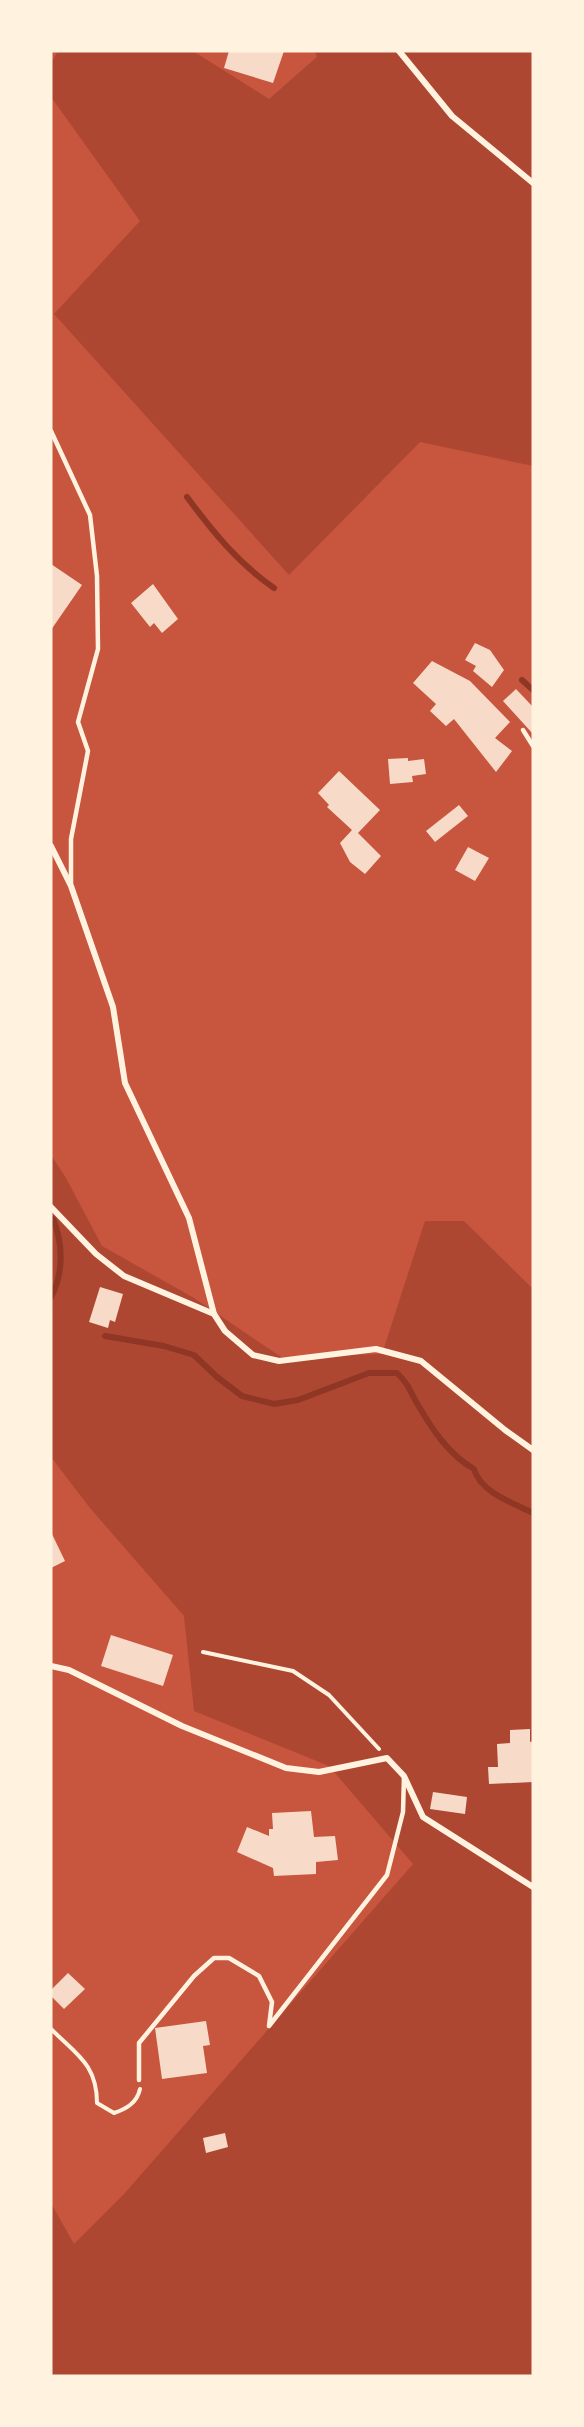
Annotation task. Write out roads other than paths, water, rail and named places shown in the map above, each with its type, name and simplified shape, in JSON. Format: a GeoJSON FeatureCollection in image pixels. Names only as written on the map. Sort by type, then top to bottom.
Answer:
{"type":"FeatureCollection","features":[{"type":"Feature","properties":{"kind":"street"},"geometry":{"type":"LineString","coordinates":[[399,51],[452,116],[533,183]]}},
{"type":"Feature","properties":{"kind":"street"},"geometry":{"type":"LineString","coordinates":[[51,846],[71,886],[113,1007],[124,1083],[189,1218],[214,1314],[225,1330],[253,1355],[279,1361],[376,1349],[421,1361],[533,1450]]}},
{"type":"Feature","properties":{"kind":"street"},"geometry":{"type":"LineString","coordinates":[[51,1207],[96,1254],[124,1276],[214,1314]]}},
{"type":"Feature","properties":{"kind":"street"},"geometry":{"type":"LineString","coordinates":[[51,1666],[69,1670],[182,1726],[286,1768],[319,1772],[387,1758],[404,1776],[423,1817],[533,1887]]}},
{"type":"Feature","properties":{"kind":"lane"},"geometry":{"type":"LineString","coordinates":[[51,431],[90,515],[97,576],[98,649],[78,722],[88,751],[71,839],[71,886]]}},
{"type":"Feature","properties":{"kind":"lane"},"geometry":{"type":"LineString","coordinates":[[523,730],[533,746]]}},
{"type":"Feature","properties":{"kind":"lane"},"geometry":{"type":"LineString","coordinates":[[139,2080],[139,2043],[194,1976],[214,1958],[229,1958],[260,1976],[272,2002],[269,2026],[387,1875],[403,1812],[404,1776]]}},
{"type":"Feature","properties":{"kind":"waterway"},"geometry":{"type":"LineString","coordinates":[[187,497],[227,546],[274,588]]}},
{"type":"Feature","properties":{"kind":"waterway"},"geometry":{"type":"LineString","coordinates":[[522,680],[533,690]]}},
{"type":"Feature","properties":{"kind":"waterway"},"geometry":{"type":"LineString","coordinates":[[51,1297],[58,1278],[61,1258],[59,1238],[53,1219]]}},
{"type":"Feature","properties":{"kind":"waterway"},"geometry":{"type":"LineString","coordinates":[[105,1336],[164,1346],[194,1355],[242,1396],[274,1404],[298,1400],[369,1373],[397,1373],[407,1385],[435,1432],[457,1456],[474,1469],[483,1484],[498,1496],[533,1513]]}}]}
